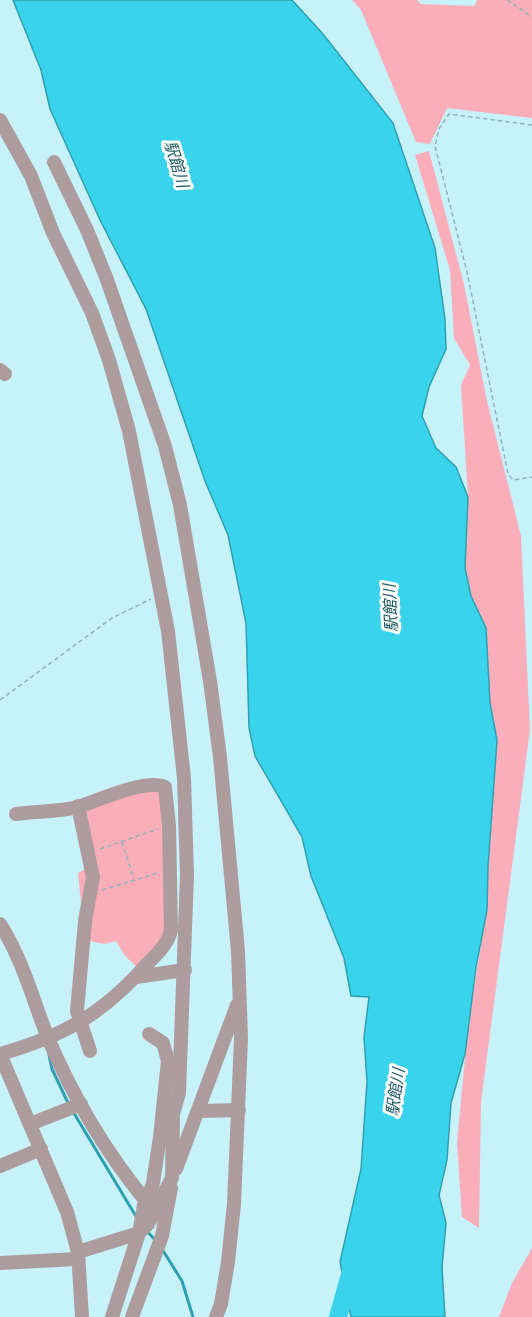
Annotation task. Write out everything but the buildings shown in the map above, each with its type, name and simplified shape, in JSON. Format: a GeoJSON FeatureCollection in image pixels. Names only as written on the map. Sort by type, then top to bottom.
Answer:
{"type":"FeatureCollection","features":[{"type":"Feature","properties":{"kind":"street"},"geometry":{"type":"LineString","coordinates":[[0,120],[31,176],[53,233],[92,313],[109,360],[129,431],[173,670],[184,778],[187,875],[179,1093],[173,1114],[172,1178],[162,1236],[132,1317]]}},
{"type":"Feature","properties":{"kind":"street"},"geometry":{"type":"LineString","coordinates":[[54,162],[87,230],[106,278],[150,400],[180,505],[220,757],[240,998],[238,1110],[228,1262],[221,1305],[216,1317]]}},
{"type":"Feature","properties":{"kind":"street"},"geometry":{"type":"LineString","coordinates":[[16,814],[78,807],[115,793],[161,785],[167,791],[170,869],[169,937],[136,977],[80,1024],[48,1038],[0,1054],[67,1212],[77,1255],[82,1317]]}},
{"type":"Feature","properties":{"kind":"street"},"geometry":{"type":"LineString","coordinates":[[78,807],[93,877],[77,1001],[80,1024],[90,1051]]}},
{"type":"Feature","properties":{"kind":"street"},"geometry":{"type":"LineString","coordinates":[[0,924],[26,976],[48,1038],[81,1104],[106,1150],[146,1204]]}},
{"type":"Feature","properties":{"kind":"street"},"geometry":{"type":"LineString","coordinates":[[136,977],[185,970]]}},
{"type":"Feature","properties":{"kind":"street"},"geometry":{"type":"LineString","coordinates":[[0,1263],[77,1255],[139,1233],[148,1224],[172,1178],[200,1111],[240,998]]}},
{"type":"Feature","properties":{"kind":"street"},"geometry":{"type":"LineString","coordinates":[[111,1317],[139,1233],[158,1152],[168,1061],[163,1043],[149,1034]]}},
{"type":"Feature","properties":{"kind":"street"},"geometry":{"type":"LineString","coordinates":[[30,1124],[81,1104]]}},
{"type":"Feature","properties":{"kind":"street"},"geometry":{"type":"LineString","coordinates":[[200,1111],[238,1110]]}},
{"type":"Feature","properties":{"kind":"street"},"geometry":{"type":"LineString","coordinates":[[0,1166],[41,1149]]}},
{"type":"Feature","properties":{"kind":"path"},"geometry":{"type":"LineString","coordinates":[[507,0],[532,17]]}},
{"type":"Feature","properties":{"kind":"path"},"geometry":{"type":"LineString","coordinates":[[532,125],[449,114],[439,129],[435,146],[467,272],[508,474],[513,480],[532,477]]}},
{"type":"Feature","properties":{"kind":"path"},"geometry":{"type":"LineString","coordinates":[[0,700],[112,618],[140,603],[160,596]]}},
{"type":"Feature","properties":{"kind":"path"},"geometry":{"type":"LineString","coordinates":[[88,854],[169,826]]}},
{"type":"Feature","properties":{"kind":"path"},"geometry":{"type":"LineString","coordinates":[[122,842],[134,880]]}},
{"type":"Feature","properties":{"kind":"path"},"geometry":{"type":"LineString","coordinates":[[90,894],[170,869]]}},
{"type":"Feature","properties":{"kind":"shaded area"},"geometry":{"type":"Polygon","coordinates":[[[352,0],[417,0],[421,4],[474,6],[477,0],[532,0],[532,118],[447,108],[430,144],[416,142],[361,10],[352,0]]]}},
{"type":"Feature","properties":{"kind":"shaded area"},"geometry":{"type":"Polygon","coordinates":[[[429,151],[464,284],[487,401],[521,536],[530,730],[481,1102],[479,1228],[462,1217],[457,1143],[469,1016],[487,910],[497,740],[490,703],[486,628],[471,596],[465,568],[468,497],[461,385],[470,365],[454,338],[450,270],[415,155],[429,151]]]}},
{"type":"Feature","properties":{"kind":"shaded area"},"geometry":{"type":"Polygon","coordinates":[[[133,791],[163,791],[168,931],[139,969],[125,956],[116,941],[104,944],[85,940],[78,873],[87,868],[82,811],[133,791]]]}},
{"type":"Feature","properties":{"kind":"shaded area"},"geometry":{"type":"Polygon","coordinates":[[[532,1248],[532,1317],[499,1317],[512,1283],[532,1248]]]}},
{"type":"Feature","properties":{"kind":"water"},"geometry":{"type":"Polygon","coordinates":[[[13,0],[292,0],[323,34],[393,123],[435,248],[445,319],[446,349],[429,387],[422,416],[436,448],[456,467],[468,497],[465,568],[471,596],[486,628],[490,703],[497,740],[487,910],[476,967],[465,1054],[451,1103],[447,1160],[439,1195],[446,1223],[442,1267],[445,1317],[351,1317],[340,1262],[361,1169],[367,1082],[364,1037],[369,997],[351,996],[344,958],[311,876],[302,837],[255,756],[249,728],[246,623],[228,535],[205,481],[146,309],[100,220],[50,109],[41,70],[13,0]]]}},
{"type":"Feature","properties":{"kind":"waterway"},"geometry":{"type":"LineString","coordinates":[[49,1055],[52,1069],[69,1105]]}},
{"type":"Feature","properties":{"kind":"waterway"},"geometry":{"type":"LineString","coordinates":[[72,1110],[137,1218]]}},
{"type":"Feature","properties":{"kind":"waterway"},"geometry":{"type":"LineString","coordinates":[[146,1230],[156,1241]]}},
{"type":"Feature","properties":{"kind":"waterway"},"geometry":{"type":"LineString","coordinates":[[162,1249],[182,1281],[193,1317]]}},
{"type":"Feature","properties":{"kind":"waterway","name":"駅館川"},"geometry":{"type":"LineString","coordinates":[[338,1317],[353,1264]]}}]}
